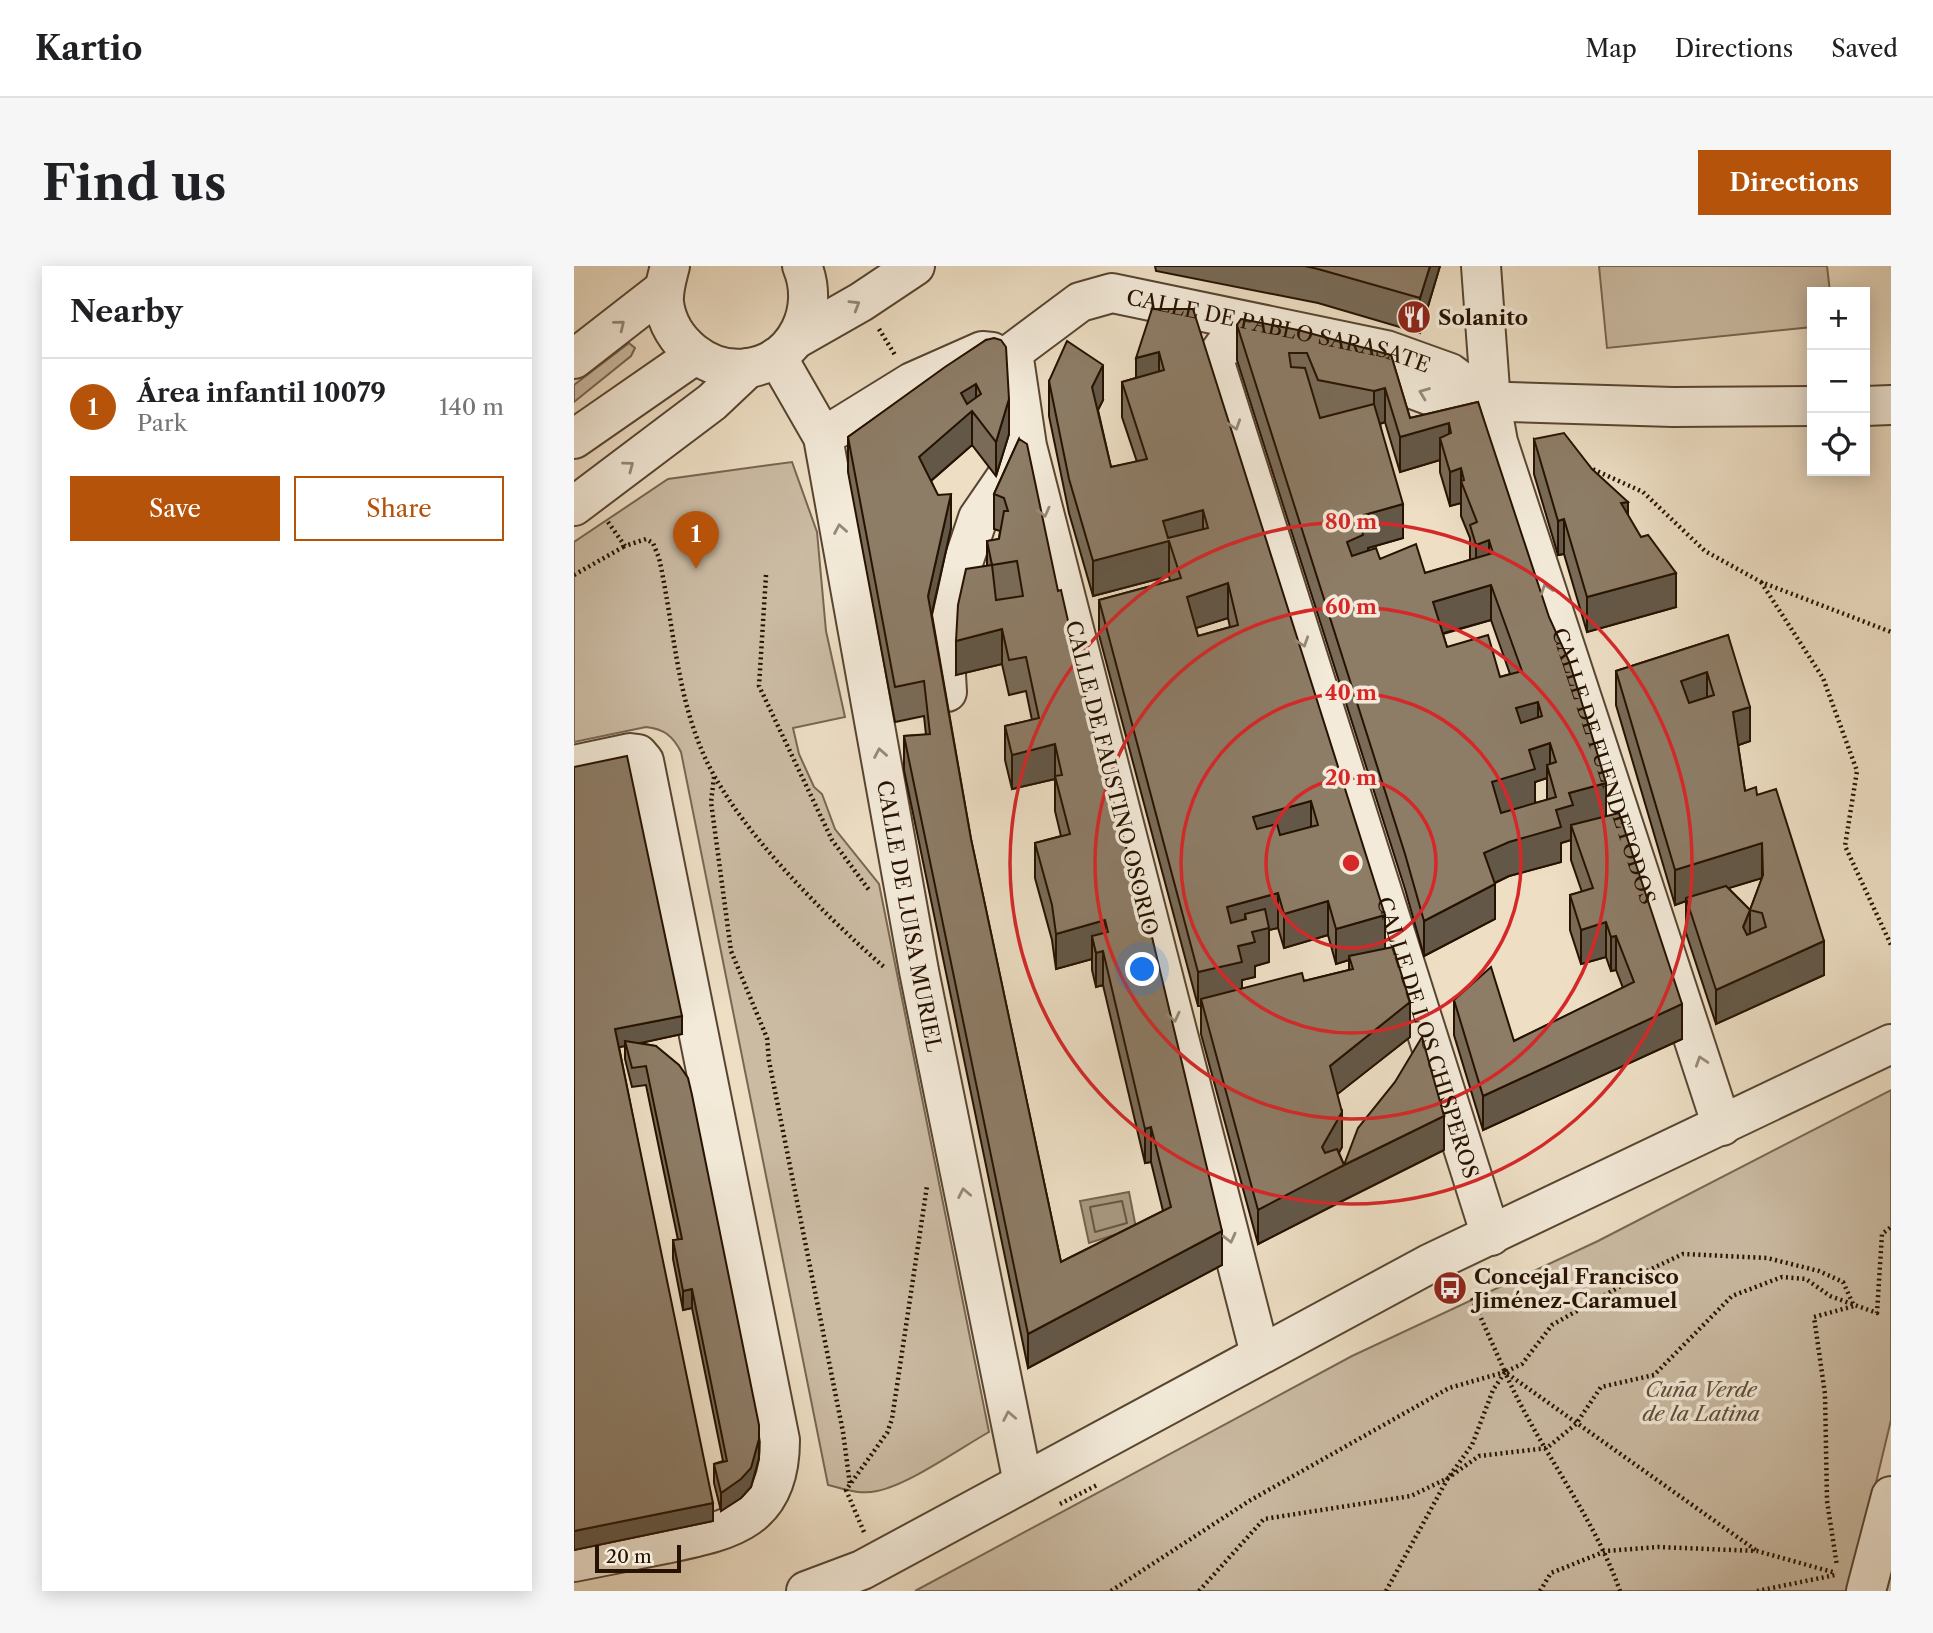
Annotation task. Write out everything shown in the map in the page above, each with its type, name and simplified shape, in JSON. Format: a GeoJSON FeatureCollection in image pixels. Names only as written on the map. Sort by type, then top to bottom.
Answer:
{"type":"FeatureCollection","features":[{"type":"Feature","properties":{"kind":"street"},"geometry":{"type":"LineString","coordinates":[[574,506],[774,355],[915,266]]}},
{"type":"Feature","properties":{"kind":"street"},"geometry":{"type":"LineString","coordinates":[[1480,266],[1491,404],[1807,406]]}},
{"type":"Feature","properties":{"kind":"street"},"geometry":{"type":"LineString","coordinates":[[667,277],[664,304],[673,330],[695,355],[718,366],[774,355],[807,316],[815,271]]}},
{"type":"Feature","properties":{"kind":"street"},"geometry":{"type":"LineString","coordinates":[[574,359],[667,277]]}},
{"type":"Feature","properties":{"kind":"street","name":"CALLE DE PABLO SARASATE"},"geometry":{"type":"LineString","coordinates":[[1013,352],[1080,302],[1112,293],[1386,349],[1450,373],[1491,404]]}},
{"type":"Feature","properties":{"kind":"street","name":"CALLE DE PABLO SARASATE"},"geometry":{"type":"LineString","coordinates":[[1214,360],[1227,342],[1294,349],[1365,371],[1442,400],[1491,404]]}},
{"type":"Feature","properties":{"kind":"street"},"geometry":{"type":"LineString","coordinates":[[823,437],[912,382],[982,351],[1013,352],[1027,446],[978,517],[943,623],[947,692]]}},
{"type":"Feature","properties":{"kind":"street"},"geometry":{"type":"LineString","coordinates":[[574,439],[695,355]]}},
{"type":"Feature","properties":{"kind":"street","name":"CALLE DE LUISA MURIEL"},"geometry":{"type":"LineString","coordinates":[[774,355],[823,437],[919,971],[1023,1483]]}},
{"type":"Feature","properties":{"kind":"street","name":"CALLE DE LOS CHISPEROS"},"geometry":{"type":"LineString","coordinates":[[1214,360],[1490,1236]]}},
{"type":"Feature","properties":{"kind":"street","name":"CALLE DE FUENDETODOS"},"geometry":{"type":"LineString","coordinates":[[1491,404],[1502,456],[1722,1126]]}},
{"type":"Feature","properties":{"kind":"street"},"geometry":{"type":"LineString","coordinates":[[1870,405],[1891,405]]}},
{"type":"Feature","properties":{"kind":"street","name":"CALLE DE FAUSTINO OSORIO"},"geometry":{"type":"LineString","coordinates":[[1027,446],[1260,1354]]}},
{"type":"Feature","properties":{"kind":"street"},"geometry":{"type":"LineString","coordinates":[[574,765],[630,753],[638,754],[644,761],[780,1440],[779,1464],[773,1485],[745,1520],[716,1533],[574,1562]]}},
{"type":"Feature","properties":{"kind":"street"},"geometry":{"type":"LineString","coordinates":[[806,1591],[877,1562],[1429,1264],[1891,1044]]}},
{"type":"Feature","properties":{"kind":"street"},"geometry":{"type":"LineString","coordinates":[[1860,1585],[1891,1496]]}},
{"type":"Feature","properties":{"kind":"path"},"geometry":{"type":"LineString","coordinates":[[1582,463],[1643,492],[1705,551],[1761,582],[1891,632]]}},
{"type":"Feature","properties":{"kind":"path"},"geometry":{"type":"LineString","coordinates":[[609,522],[625,546]]}},
{"type":"Feature","properties":{"kind":"path"},"geometry":{"type":"LineString","coordinates":[[574,575],[625,546],[646,539],[653,543],[659,558],[685,699],[714,777],[800,886],[888,970]]}},
{"type":"Feature","properties":{"kind":"path"},"geometry":{"type":"LineString","coordinates":[[766,575],[759,686],[832,840],[877,901]]}},
{"type":"Feature","properties":{"kind":"path"},"geometry":{"type":"LineString","coordinates":[[1761,582],[1823,678],[1857,771],[1846,846],[1891,945]]}},
{"type":"Feature","properties":{"kind":"path"},"geometry":{"type":"LineString","coordinates":[[714,777],[711,802],[731,951],[767,1038],[777,1101],[843,1432],[850,1485]]}},
{"type":"Feature","properties":{"kind":"path"},"geometry":{"type":"LineString","coordinates":[[877,1562],[846,1490],[887,1433],[892,1419],[929,1175]]}},
{"type":"Feature","properties":{"kind":"path"},"geometry":{"type":"LineString","coordinates":[[1199,1591],[1264,1519],[1411,1496],[1448,1478],[1479,1456],[1547,1448],[1576,1424],[1601,1387],[1654,1375],[1732,1296],[1782,1277],[1806,1279],[1830,1296],[1877,1313],[1880,1247],[1889,1227]]}},
{"type":"Feature","properties":{"kind":"path"},"geometry":{"type":"LineString","coordinates":[[1111,1591],[1249,1501],[1449,1388],[1505,1372],[1522,1364],[1552,1325],[1649,1270],[1683,1254],[1767,1258],[1819,1271],[1843,1282],[1854,1306]]}},
{"type":"Feature","properties":{"kind":"path"},"geometry":{"type":"LineString","coordinates":[[1472,1298],[1517,1400],[1606,1551],[1620,1591]]}},
{"type":"Feature","properties":{"kind":"path"},"geometry":{"type":"LineString","coordinates":[[1854,1306],[1814,1317],[1825,1394],[1827,1501],[1860,1585]]}},
{"type":"Feature","properties":{"kind":"path"},"geometry":{"type":"LineString","coordinates":[[1505,1372],[1757,1551]]}},
{"type":"Feature","properties":{"kind":"path"},"geometry":{"type":"LineString","coordinates":[[1387,1591],[1448,1478],[1472,1445],[1493,1390],[1505,1372]]}},
{"type":"Feature","properties":{"kind":"path"},"geometry":{"type":"LineString","coordinates":[[1540,1591],[1551,1573],[1606,1551],[1658,1548],[1757,1551],[1860,1585]]}},
{"type":"Feature","properties":{"kind":"path"},"geometry":{"type":"LineString","coordinates":[[1757,1591],[1860,1585]]}},
{"type":"Feature","properties":{"kind":"green space"},"geometry":{"type":"Polygon","coordinates":[[[1599,266],[1827,266],[1829,287],[1807,287],[1807,328],[1607,348],[1599,266]]]}},
{"type":"Feature","properties":{"kind":"green space"},"geometry":{"type":"Polygon","coordinates":[[[629,343],[635,348],[631,356],[574,402],[574,385],[629,343]]]}},
{"type":"Feature","properties":{"kind":"green space"},"geometry":{"type":"Polygon","coordinates":[[[792,462],[817,532],[826,631],[845,717],[793,728],[799,754],[814,787],[822,794],[835,829],[879,884],[989,1432],[903,1482],[871,1492],[828,1485],[681,752],[667,734],[646,727],[574,742],[574,542],[668,479],[792,462]]]}},
{"type":"Feature","properties":{"kind":"green space","name":"Cuña Verde de la Latina"},"geometry":{"type":"Polygon","coordinates":[[[1891,1090],[1891,1420],[1850,1591],[915,1591],[1352,1356],[1598,1241],[1891,1090]]]}},
{"type":"Feature","properties":{"kind":"water"},"geometry":{"type":"Polygon","coordinates":[[[1129,1192],[1136,1228],[1089,1243],[1080,1201],[1129,1192]]]}},
{"type":"Feature","properties":{"kind":"building"},"geometry":{"type":"Polygon","coordinates":[[[1305,266],[1430,266],[1420,298],[1305,266]]]}},
{"type":"Feature","properties":{"kind":"building"},"geometry":{"type":"Polygon","coordinates":[[[1152,309],[1193,309],[1385,915],[1336,929],[1328,901],[1284,914],[1278,893],[1227,907],[1231,923],[1246,919],[1245,914],[1265,909],[1269,928],[1252,932],[1255,942],[1238,946],[1242,962],[1198,972],[1099,600],[1181,578],[1169,541],[1093,561],[1069,479],[1049,381],[1067,341],[1103,365],[1092,387],[1111,467],[1147,459],[1122,382],[1164,370],[1159,352],[1136,358],[1152,309]],[[1203,510],[1163,521],[1168,538],[1208,528],[1203,510]],[[1228,583],[1187,597],[1198,636],[1238,625],[1228,583]],[[1311,801],[1253,817],[1257,829],[1277,824],[1280,835],[1318,825],[1311,801]]]}},
{"type":"Feature","properties":{"kind":"building"},"geometry":{"type":"Polygon","coordinates":[[[1241,319],[1298,330],[1391,355],[1410,418],[1478,402],[1549,617],[1569,661],[1606,783],[1569,793],[1573,805],[1556,810],[1561,827],[1509,842],[1484,853],[1495,884],[1424,921],[1405,854],[1237,325],[1241,319]],[[1289,353],[1291,367],[1305,368],[1320,418],[1374,404],[1403,504],[1364,515],[1368,527],[1362,529],[1363,535],[1347,542],[1352,556],[1376,548],[1380,559],[1416,544],[1425,573],[1493,553],[1489,540],[1476,545],[1470,525],[1477,522],[1461,481],[1464,480],[1461,468],[1450,472],[1440,438],[1451,433],[1449,423],[1400,437],[1385,388],[1374,391],[1318,380],[1307,353],[1289,353]],[[1491,585],[1433,602],[1447,647],[1488,635],[1500,677],[1522,671],[1491,585]],[[1538,702],[1516,708],[1521,723],[1542,716],[1538,702]],[[1550,743],[1529,750],[1535,769],[1492,782],[1501,813],[1556,797],[1547,765],[1556,762],[1550,743]]]}},
{"type":"Feature","properties":{"kind":"building"},"geometry":{"type":"Polygon","coordinates":[[[994,338],[1001,340],[1006,347],[1009,399],[996,442],[972,411],[919,457],[938,495],[951,494],[928,596],[971,839],[1061,1262],[1171,1207],[1151,1127],[1145,1129],[1103,951],[1096,953],[1092,936],[1108,932],[1105,920],[1056,934],[1052,905],[1035,843],[1070,834],[1055,776],[1062,775],[1055,744],[1012,755],[1005,726],[1039,718],[1026,657],[1009,660],[1002,629],[956,641],[958,605],[966,569],[992,565],[987,541],[999,539],[1004,511],[1008,511],[1004,498],[994,494],[1019,439],[1027,444],[1058,591],[1061,590],[1094,735],[1152,937],[1222,1231],[1028,1334],[904,736],[930,734],[924,681],[895,687],[848,437],[945,367],[986,340],[994,338]],[[976,384],[961,393],[967,404],[981,394],[976,384]],[[1017,561],[992,565],[996,600],[1023,596],[1017,561]]]}},
{"type":"Feature","properties":{"kind":"building"},"geometry":{"type":"Polygon","coordinates":[[[1564,433],[1592,469],[1628,502],[1621,503],[1641,537],[1648,535],[1676,573],[1587,597],[1564,519],[1558,521],[1534,439],[1564,433]]]}},
{"type":"Feature","properties":{"kind":"building"},"geometry":{"type":"Polygon","coordinates":[[[1728,635],[1750,707],[1733,712],[1745,791],[1756,787],[1757,795],[1776,789],[1824,941],[1716,990],[1686,898],[1726,886],[1750,910],[1763,875],[1762,843],[1675,870],[1616,671],[1728,635]],[[1707,672],[1681,681],[1689,703],[1714,695],[1707,672]],[[1750,910],[1743,927],[1747,935],[1766,927],[1762,913],[1750,910]]]}},
{"type":"Feature","properties":{"kind":"building"},"geometry":{"type":"Polygon","coordinates":[[[627,756],[682,1016],[615,1029],[713,1503],[574,1531],[574,767],[627,756]]]}},
{"type":"Feature","properties":{"kind":"building"},"geometry":{"type":"Polygon","coordinates":[[[1619,813],[1682,1004],[1483,1096],[1454,1000],[1491,967],[1514,1041],[1634,982],[1616,936],[1611,937],[1606,922],[1581,930],[1570,895],[1593,888],[1571,825],[1619,813]]]}},
{"type":"Feature","properties":{"kind":"building"},"geometry":{"type":"Polygon","coordinates":[[[1393,947],[1410,1002],[1330,1066],[1342,1112],[1322,1147],[1325,1153],[1337,1149],[1344,1165],[1258,1210],[1201,999],[1302,973],[1304,981],[1353,969],[1349,956],[1393,947]]]}},
{"type":"Feature","properties":{"kind":"building"},"geometry":{"type":"Polygon","coordinates":[[[1422,1037],[1444,1116],[1344,1165],[1358,1128],[1395,1082],[1422,1037]]]}},
{"type":"Feature","properties":{"kind":"building"},"geometry":{"type":"Polygon","coordinates":[[[625,1041],[656,1046],[679,1065],[688,1078],[692,1095],[759,1425],[759,1439],[751,1468],[721,1493],[714,1464],[727,1461],[692,1289],[683,1291],[673,1240],[682,1239],[646,1066],[632,1068],[625,1041]]]}},
{"type":"Feature","properties":{"kind":"place","name":"Solanito"},"geometry":{"type":"Point","coordinates":[1414,317]}},
{"type":"Feature","properties":{"kind":"place","name":"Área infantil 10079"},"geometry":{"type":"Point","coordinates":[696,569]}},
{"type":"Feature","properties":{"kind":"place","name":"Concejal Francisco Jiménez-Caramuel"},"geometry":{"type":"Point","coordinates":[1450,1288]}}]}
